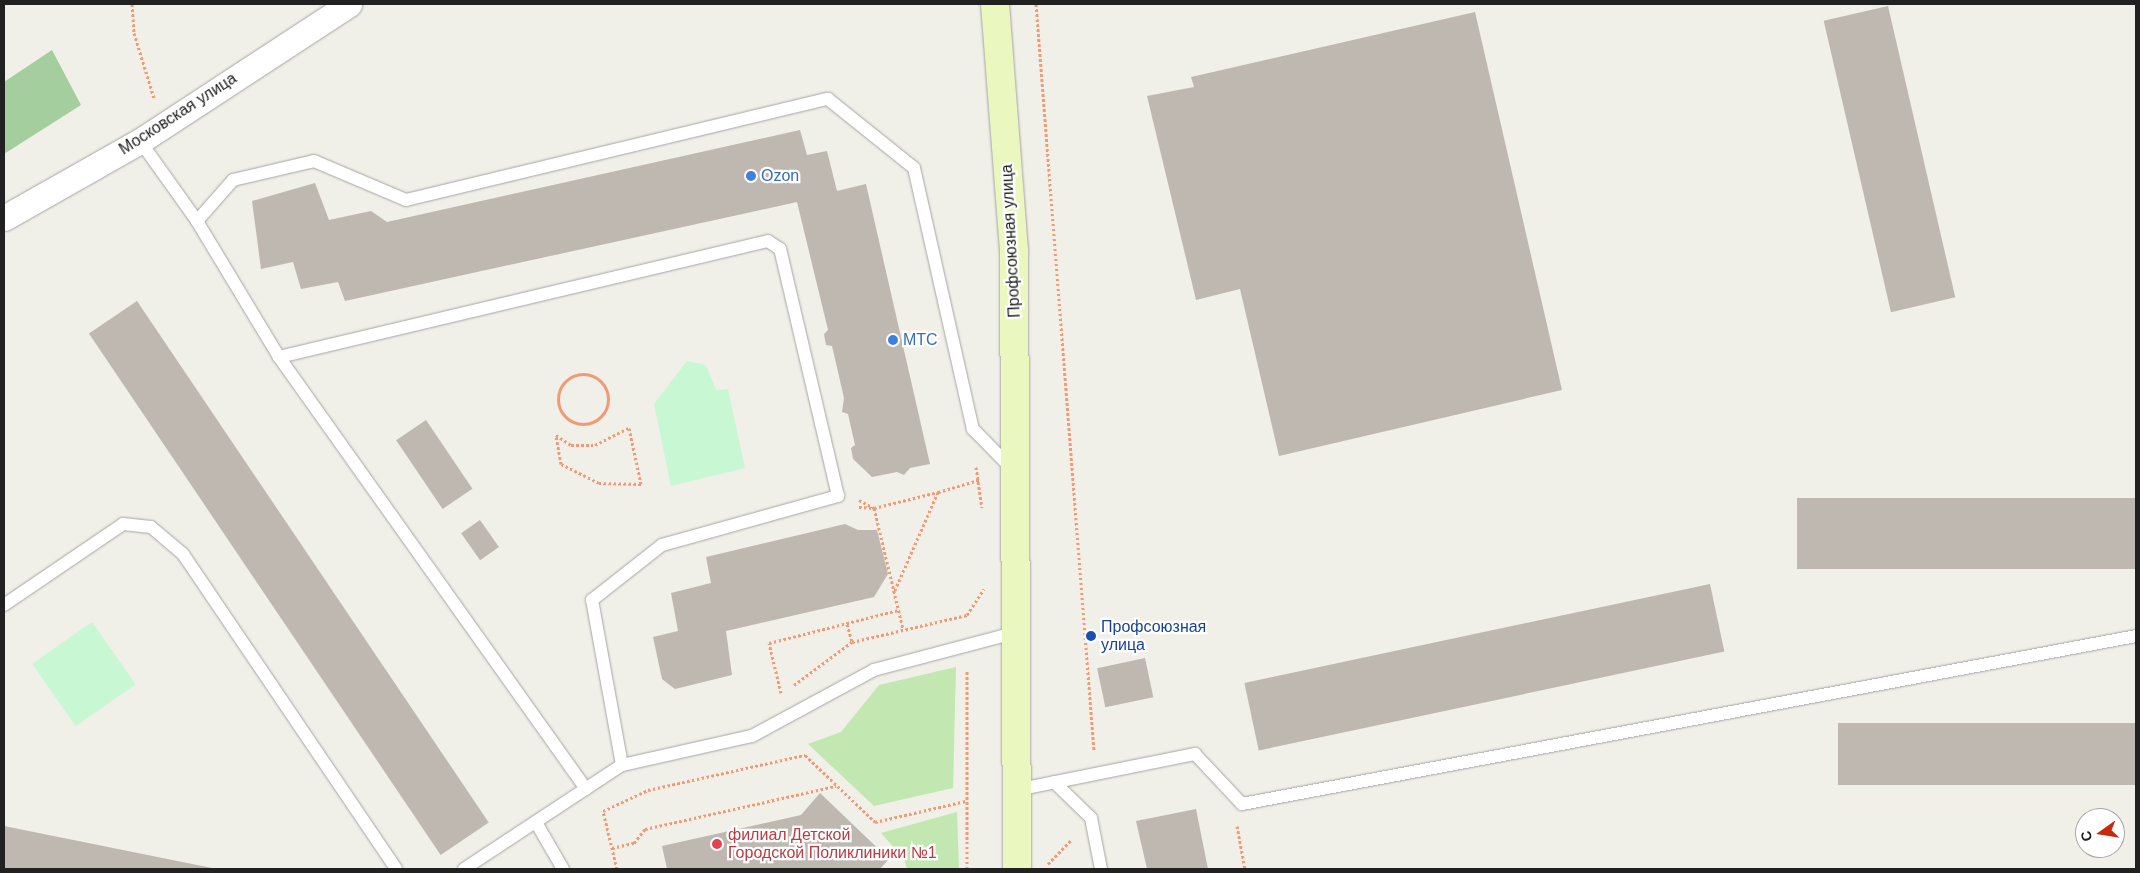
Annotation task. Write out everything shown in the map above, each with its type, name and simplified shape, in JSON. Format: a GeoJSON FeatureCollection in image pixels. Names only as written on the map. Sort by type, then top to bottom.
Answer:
{"type":"FeatureCollection","features":[{"type":"Feature","properties":{"kind":"main road","name":"Профсоюзная улица"},"geometry":{"type":"LineString","coordinates":[[995,4],[1014,251],[1018,474],[1017,869]]}},
{"type":"Feature","properties":{"kind":"street","name":"Московская улица"},"geometry":{"type":"LineString","coordinates":[[4,218],[140,141],[350,4]]}},
{"type":"Feature","properties":{"kind":"lane"},"geometry":{"type":"LineString","coordinates":[[197,221],[233,180],[314,161],[406,200],[828,99],[914,168],[973,428],[1018,474]]}},
{"type":"Feature","properties":{"kind":"lane"},"geometry":{"type":"LineString","coordinates":[[140,141],[197,221],[279,357],[586,789]]}},
{"type":"Feature","properties":{"kind":"lane"},"geometry":{"type":"LineString","coordinates":[[279,357],[768,241],[780,249],[838,496],[662,545],[592,600],[622,765]]}},
{"type":"Feature","properties":{"kind":"lane"},"geometry":{"type":"LineString","coordinates":[[4,605],[123,524],[151,526],[183,554],[396,869]]}},
{"type":"Feature","properties":{"kind":"lane"},"geometry":{"type":"LineString","coordinates":[[464,869],[537,824],[622,765],[752,736],[874,670],[1018,632]]}},
{"type":"Feature","properties":{"kind":"lane"},"geometry":{"type":"LineString","coordinates":[[1016,790],[1195,754],[1242,804],[2136,636]]}},
{"type":"Feature","properties":{"kind":"lane"},"geometry":{"type":"LineString","coordinates":[[1054,782],[1091,818],[1102,869]]}},
{"type":"Feature","properties":{"kind":"lane"},"geometry":{"type":"LineString","coordinates":[[537,824],[563,869]]}},
{"type":"Feature","properties":{"kind":"path"},"geometry":{"type":"LineString","coordinates":[[132,4],[134,33],[162,126]]}},
{"type":"Feature","properties":{"kind":"path"},"geometry":{"type":"LineString","coordinates":[[1036,4],[1096,774]]}},
{"type":"Feature","properties":{"kind":"path"},"geometry":{"type":"LineString","coordinates":[[583,374],[598,379],[608,401],[601,416],[587,424],[564,416],[558,401],[568,379],[583,374]]}},
{"type":"Feature","properties":{"kind":"path"},"geometry":{"type":"LineString","coordinates":[[629,428],[641,484],[599,483],[561,464],[556,435],[571,445],[595,445],[629,428]]}},
{"type":"Feature","properties":{"kind":"path"},"geometry":{"type":"LineString","coordinates":[[856,507],[874,508],[979,480]]}},
{"type":"Feature","properties":{"kind":"path"},"geometry":{"type":"LineString","coordinates":[[894,593],[938,492]]}},
{"type":"Feature","properties":{"kind":"path"},"geometry":{"type":"LineString","coordinates":[[850,495],[874,508],[903,629]]}},
{"type":"Feature","properties":{"kind":"path"},"geometry":{"type":"LineString","coordinates":[[781,694],[768,643],[898,610]]}},
{"type":"Feature","properties":{"kind":"path"},"geometry":{"type":"LineString","coordinates":[[967,614],[967,869]]}},
{"type":"Feature","properties":{"kind":"path"},"geometry":{"type":"LineString","coordinates":[[774,699],[852,642],[848,624]]}},
{"type":"Feature","properties":{"kind":"path"},"geometry":{"type":"LineString","coordinates":[[617,869],[603,811],[648,790],[805,755],[875,822],[966,800]]}},
{"type":"Feature","properties":{"kind":"path"},"geometry":{"type":"LineString","coordinates":[[612,848],[634,843],[645,829],[837,786]]}},
{"type":"Feature","properties":{"kind":"path"},"geometry":{"type":"LineString","coordinates":[[1242,804],[1235,816],[1245,869]]}},
{"type":"Feature","properties":{"kind":"path"},"geometry":{"type":"LineString","coordinates":[[1044,869],[1091,818]]}},
{"type":"Feature","properties":{"kind":"green space"},"geometry":{"type":"Polygon","coordinates":[[[52,50],[81,105],[4,154],[4,82],[52,50]]]}},
{"type":"Feature","properties":{"kind":"green space"},"geometry":{"type":"Polygon","coordinates":[[[687,361],[706,365],[716,390],[728,389],[745,468],[671,486],[654,404],[687,361]]]}},
{"type":"Feature","properties":{"kind":"green space"},"geometry":{"type":"Polygon","coordinates":[[[92,622],[136,684],[76,726],[32,664],[92,622]]]}},
{"type":"Feature","properties":{"kind":"green space"},"geometry":{"type":"Polygon","coordinates":[[[956,667],[953,788],[874,806],[808,744],[841,732],[879,685],[956,667]]]}},
{"type":"Feature","properties":{"kind":"green space"},"geometry":{"type":"Polygon","coordinates":[[[957,812],[959,869],[907,869],[904,859],[881,833],[957,812]]]}},
{"type":"Feature","properties":{"kind":"building"},"geometry":{"type":"Polygon","coordinates":[[[1888,6],[1955,297],[1891,312],[1824,21],[1888,6]]]}},
{"type":"Feature","properties":{"kind":"building"},"geometry":{"type":"Polygon","coordinates":[[[1475,12],[1562,390],[1279,456],[1240,289],[1196,300],[1147,96],[1194,87],[1191,77],[1475,12]]]}},
{"type":"Feature","properties":{"kind":"building"},"geometry":{"type":"Polygon","coordinates":[[[800,130],[807,155],[827,151],[837,191],[866,184],[930,464],[910,468],[904,475],[897,472],[872,477],[853,459],[851,448],[855,445],[848,414],[842,412],[844,398],[832,346],[826,345],[824,334],[828,330],[797,202],[345,301],[338,282],[301,289],[293,262],[261,269],[252,201],[315,183],[329,220],[371,211],[387,222],[800,130]]]}},
{"type":"Feature","properties":{"kind":"building"},"geometry":{"type":"Polygon","coordinates":[[[137,301],[489,822],[441,855],[89,333],[137,301]]]}},
{"type":"Feature","properties":{"kind":"building"},"geometry":{"type":"Polygon","coordinates":[[[426,420],[472,489],[443,509],[396,440],[426,420]]]}},
{"type":"Feature","properties":{"kind":"building"},"geometry":{"type":"Polygon","coordinates":[[[1797,498],[2136,498],[2136,569],[1797,569],[1797,498]]]}},
{"type":"Feature","properties":{"kind":"building"},"geometry":{"type":"Polygon","coordinates":[[[480,520],[499,547],[480,560],[461,533],[480,520]]]}},
{"type":"Feature","properties":{"kind":"building"},"geometry":{"type":"Polygon","coordinates":[[[845,524],[858,530],[877,530],[888,574],[874,597],[726,631],[732,675],[675,689],[662,679],[653,637],[678,631],[671,593],[711,583],[706,557],[845,524]]]}},
{"type":"Feature","properties":{"kind":"building"},"geometry":{"type":"Polygon","coordinates":[[[1710,584],[1724,651],[1259,750],[1244,683],[1710,584]]]}},
{"type":"Feature","properties":{"kind":"building"},"geometry":{"type":"Polygon","coordinates":[[[1145,658],[1153,697],[1105,707],[1097,668],[1145,658]]]}},
{"type":"Feature","properties":{"kind":"building"},"geometry":{"type":"Polygon","coordinates":[[[1838,723],[2136,723],[2136,785],[1838,785],[1838,723]]]}},
{"type":"Feature","properties":{"kind":"building"},"geometry":{"type":"Polygon","coordinates":[[[820,793],[889,859],[880,869],[667,869],[662,846],[801,815],[820,793]]]}},
{"type":"Feature","properties":{"kind":"building"},"geometry":{"type":"Polygon","coordinates":[[[1196,809],[1208,869],[1147,869],[1136,821],[1196,809]]]}},
{"type":"Feature","properties":{"kind":"building"},"geometry":{"type":"Polygon","coordinates":[[[4,826],[212,868],[212,869],[4,869],[4,826]]]}},
{"type":"Feature","properties":{"kind":"place","name":"Ozon"},"geometry":{"type":"Point","coordinates":[751,176]}},
{"type":"Feature","properties":{"kind":"place","name":"МТС"},"geometry":{"type":"Point","coordinates":[893,340]}},
{"type":"Feature","properties":{"kind":"place","name":"Профсоюзная улица"},"geometry":{"type":"Point","coordinates":[1091,636]}},
{"type":"Feature","properties":{"kind":"place","name":"филиал Детской Городской Поликлиники №1"},"geometry":{"type":"Point","coordinates":[717,844]}}]}
